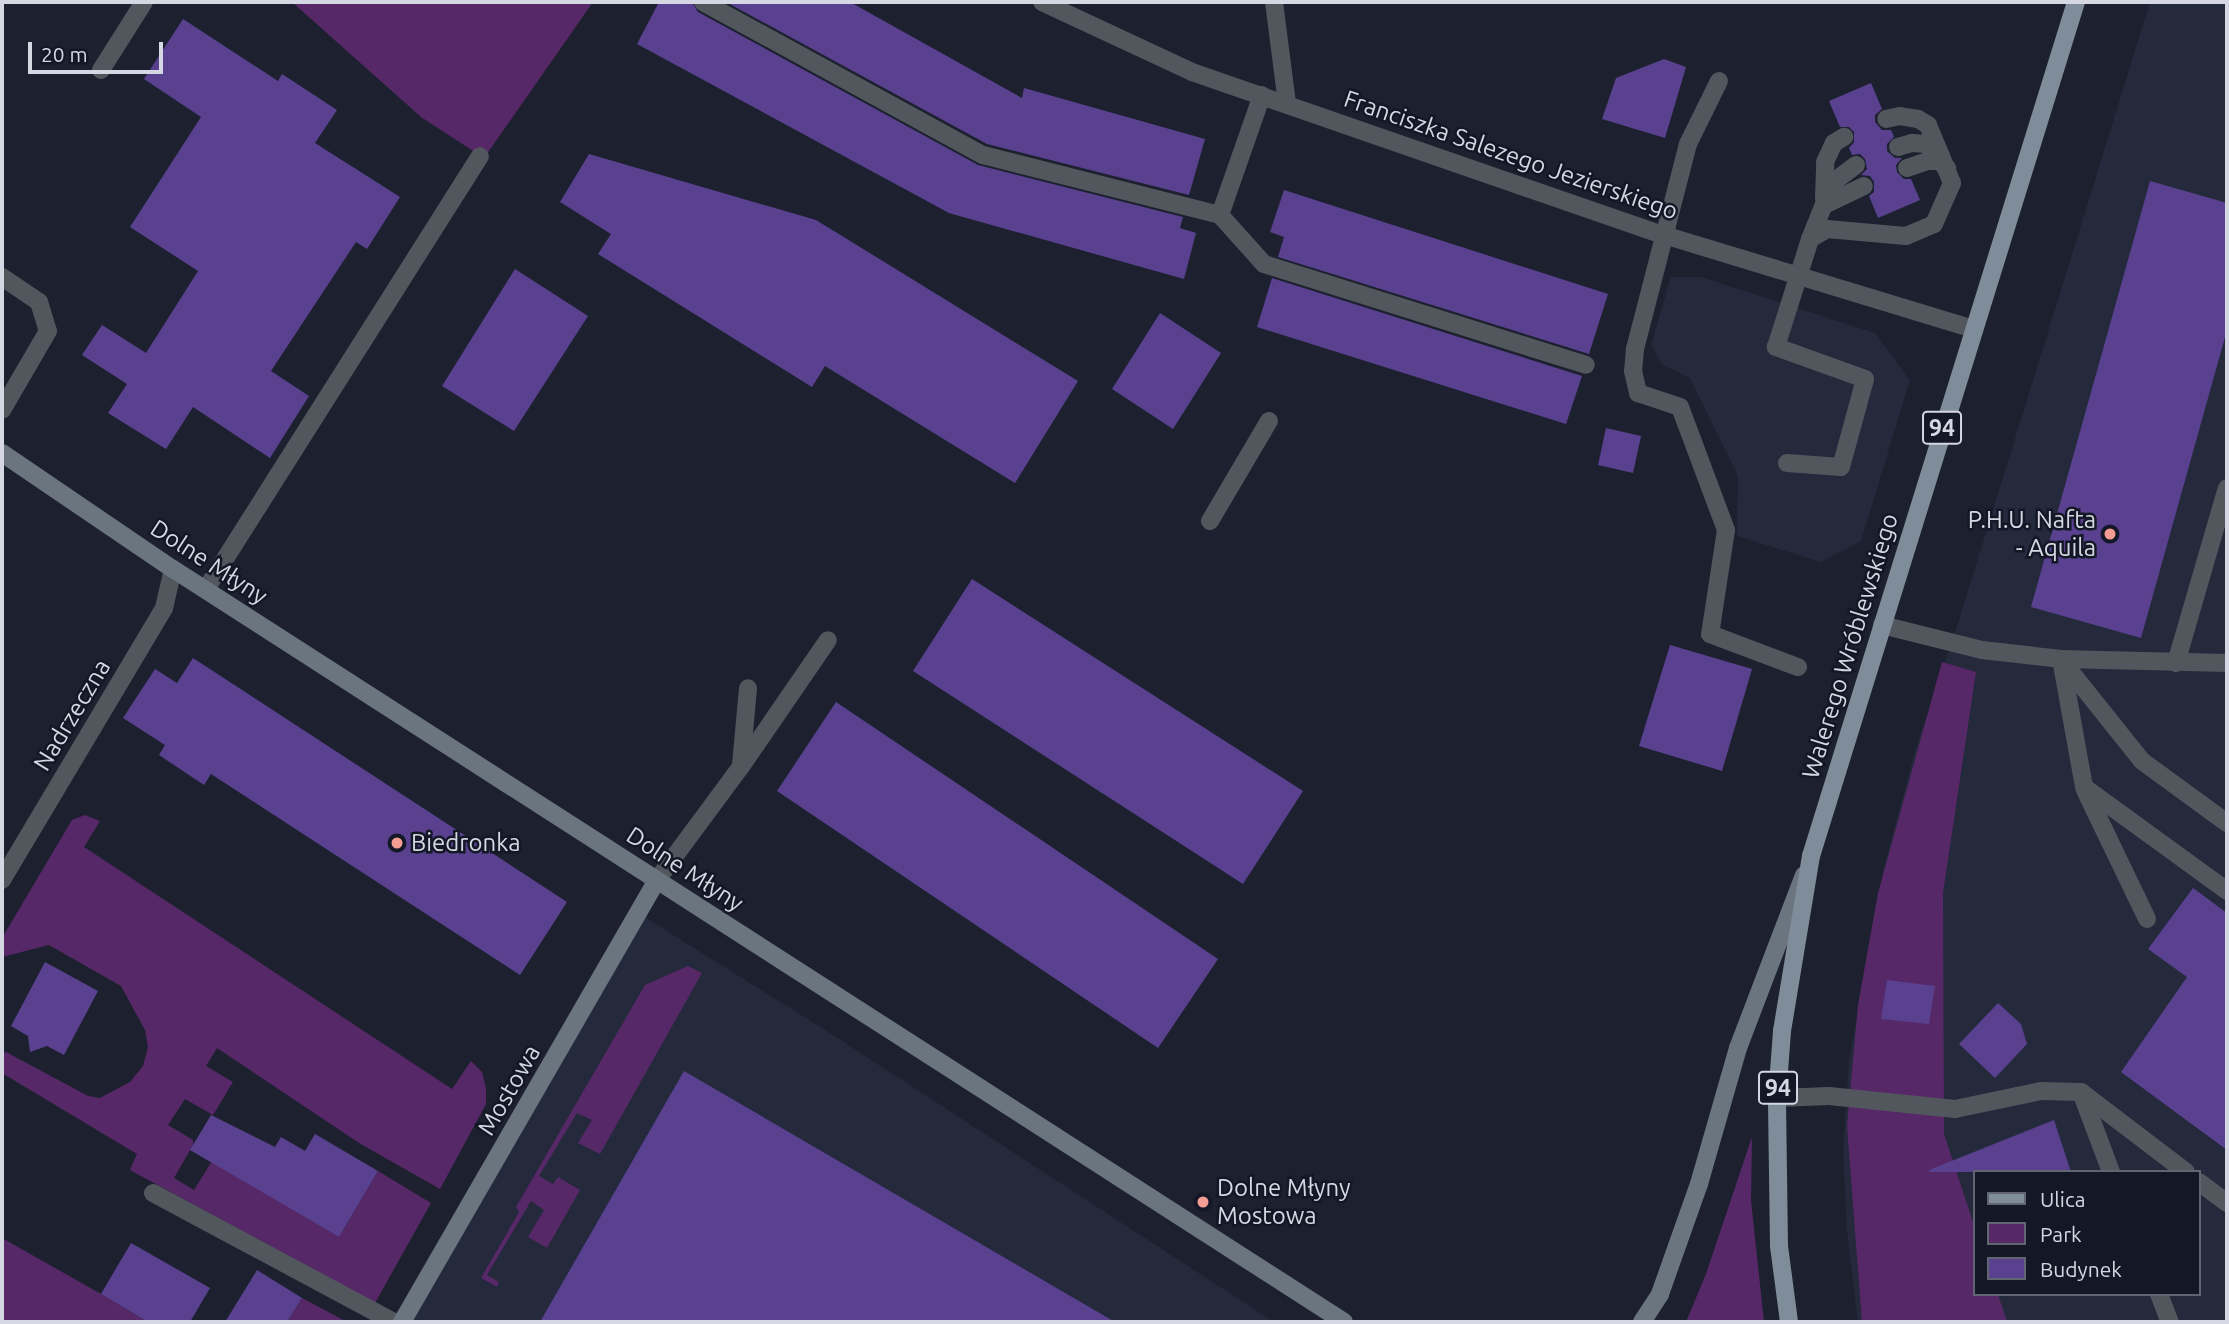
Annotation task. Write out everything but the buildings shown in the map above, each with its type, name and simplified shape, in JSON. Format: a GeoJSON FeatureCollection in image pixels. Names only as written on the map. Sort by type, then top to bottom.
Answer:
{"type":"FeatureCollection","features":[{"type":"Feature","properties":{"kind":"main road","name":"Walerego Wróblewskiego"},"geometry":{"type":"LineString","coordinates":[[1789,1322],[1779,1246],[1777,1098],[1782,1031],[1811,856],[2076,2]]}},
{"type":"Feature","properties":{"kind":"street"},"geometry":{"type":"LineString","coordinates":[[101,70],[144,2]]}},
{"type":"Feature","properties":{"kind":"street"},"geometry":{"type":"LineString","coordinates":[[703,2],[983,155],[1220,215],[1264,264],[1586,365]]}},
{"type":"Feature","properties":{"kind":"street","name":"Franciszka Salezego Jezierskiego"},"geometry":{"type":"LineString","coordinates":[[1042,2],[1192,72],[1664,235],[1797,278],[1973,329]]}},
{"type":"Feature","properties":{"kind":"street"},"geometry":{"type":"LineString","coordinates":[[1274,2],[1287,103]]}},
{"type":"Feature","properties":{"kind":"street"},"geometry":{"type":"LineString","coordinates":[[1720,80],[1688,144],[1635,349],[1633,371],[1638,393],[1680,407],[1726,530],[1710,634],[1798,667]]}},
{"type":"Feature","properties":{"kind":"street"},"geometry":{"type":"LineString","coordinates":[[1220,215],[1262,95]]}},
{"type":"Feature","properties":{"kind":"street"},"geometry":{"type":"LineString","coordinates":[[1810,239],[1827,229],[1906,236],[1934,224],[1952,183],[1928,125],[1918,119],[1900,116],[1886,119]]}},
{"type":"Feature","properties":{"kind":"street"},"geometry":{"type":"LineString","coordinates":[[1824,205],[1825,162],[1834,143],[1844,137]]}},
{"type":"Feature","properties":{"kind":"street"},"geometry":{"type":"LineString","coordinates":[[1898,148],[1912,143],[1926,144],[1938,150],[1947,168]]}},
{"type":"Feature","properties":{"kind":"street"},"geometry":{"type":"LineString","coordinates":[[206,590],[480,156]]}},
{"type":"Feature","properties":{"kind":"street"},"geometry":{"type":"LineString","coordinates":[[1906,168],[1927,161],[1939,161],[1947,168]]}},
{"type":"Feature","properties":{"kind":"street"},"geometry":{"type":"LineString","coordinates":[[1787,463],[1841,467],[1866,379],[1776,347],[1810,239],[1824,205],[1836,180],[1856,165]]}},
{"type":"Feature","properties":{"kind":"street"},"geometry":{"type":"LineString","coordinates":[[1824,205],[1864,186]]}},
{"type":"Feature","properties":{"kind":"street"},"geometry":{"type":"LineString","coordinates":[[2,277],[39,302],[48,331],[2,410]]}},
{"type":"Feature","properties":{"kind":"street"},"geometry":{"type":"LineString","coordinates":[[1210,521],[1269,421]]}},
{"type":"Feature","properties":{"kind":"street","name":"Dolne Młyny"},"geometry":{"type":"LineString","coordinates":[[2,453],[173,569],[1344,1322]]}},
{"type":"Feature","properties":{"kind":"street"},"geometry":{"type":"LineString","coordinates":[[2176,663],[2227,488]]}},
{"type":"Feature","properties":{"kind":"street","name":"Nadrzeczna"},"geometry":{"type":"LineString","coordinates":[[2,880],[164,608],[173,569]]}},
{"type":"Feature","properties":{"kind":"street"},"geometry":{"type":"LineString","coordinates":[[1882,625],[1982,650],[2061,659],[2227,663]]}},
{"type":"Feature","properties":{"kind":"street"},"geometry":{"type":"LineString","coordinates":[[657,880],[740,768],[828,640]]}},
{"type":"Feature","properties":{"kind":"street"},"geometry":{"type":"LineString","coordinates":[[2061,659],[2084,787],[2147,919]]}},
{"type":"Feature","properties":{"kind":"street"},"geometry":{"type":"LineString","coordinates":[[2061,659],[2142,761],[2227,823]]}},
{"type":"Feature","properties":{"kind":"street"},"geometry":{"type":"LineString","coordinates":[[740,768],[748,688]]}},
{"type":"Feature","properties":{"kind":"street"},"geometry":{"type":"LineString","coordinates":[[2084,787],[2227,891]]}},
{"type":"Feature","properties":{"kind":"street"},"geometry":{"type":"LineString","coordinates":[[1642,1322],[1660,1294],[1699,1184],[1738,1048],[1811,856]]}},
{"type":"Feature","properties":{"kind":"street","name":"Mostowa"},"geometry":{"type":"LineString","coordinates":[[402,1322],[657,880]]}},
{"type":"Feature","properties":{"kind":"street"},"geometry":{"type":"LineString","coordinates":[[1777,1098],[1829,1096],[1955,1109],[2041,1091],[2081,1092],[2183,1170]]}},
{"type":"Feature","properties":{"kind":"street"},"geometry":{"type":"LineString","coordinates":[[2081,1092],[2111,1170]]}},
{"type":"Feature","properties":{"kind":"street"},"geometry":{"type":"LineString","coordinates":[[2201,1184],[2227,1203]]}},
{"type":"Feature","properties":{"kind":"street"},"geometry":{"type":"LineString","coordinates":[[153,1193],[394,1322]]}},
{"type":"Feature","properties":{"kind":"street"},"geometry":{"type":"LineString","coordinates":[[2160,1296],[2170,1322]]}},
{"type":"Feature","properties":{"kind":"shaded area"},"geometry":{"type":"Polygon","coordinates":[[[2150,2],[2227,2],[2227,1322],[1858,1322],[1847,1231],[1843,1150],[1849,1060],[1883,871],[1915,751],[1959,620],[2150,2]]]}},
{"type":"Feature","properties":{"kind":"shaded area"},"geometry":{"type":"Polygon","coordinates":[[[1671,277],[1701,277],[1875,333],[1910,380],[1861,541],[1821,562],[1737,536],[1738,476],[1690,378],[1662,364],[1651,345],[1671,277]]]}},
{"type":"Feature","properties":{"kind":"shaded area"},"geometry":{"type":"Polygon","coordinates":[[[638,913],[822,1028],[1274,1322],[402,1322],[638,913]]]}},
{"type":"Feature","properties":{"kind":"green space"},"geometry":{"type":"Polygon","coordinates":[[[292,2],[593,2],[484,158],[421,117],[292,2]]]}},
{"type":"Feature","properties":{"kind":"green space"},"geometry":{"type":"Polygon","coordinates":[[[1942,662],[1976,672],[1943,893],[1944,1134],[1974,1225],[1974,1296],[1999,1296],[2007,1322],[1862,1322],[1847,1126],[1858,1005],[1878,893],[1942,662]]]}},
{"type":"Feature","properties":{"kind":"green space"},"geometry":{"type":"Polygon","coordinates":[[[85,815],[100,821],[84,847],[452,1089],[471,1061],[482,1072],[486,1104],[440,1189],[359,1143],[217,1048],[206,1066],[233,1082],[213,1115],[185,1099],[168,1125],[193,1140],[193,1145],[174,1178],[194,1190],[212,1161],[339,1237],[378,1171],[431,1203],[375,1303],[130,1170],[137,1154],[2,1073],[2,1052],[6,1052],[88,1096],[100,1098],[130,1082],[143,1066],[148,1047],[145,1030],[121,986],[49,945],[2,957],[2,938],[72,820],[85,815]]]}},
{"type":"Feature","properties":{"kind":"green space"},"geometry":{"type":"Polygon","coordinates":[[[688,966],[702,973],[600,1154],[578,1143],[592,1120],[577,1113],[539,1176],[553,1184],[558,1177],[580,1190],[547,1248],[528,1237],[544,1210],[531,1201],[487,1275],[499,1282],[497,1287],[481,1278],[519,1212],[516,1207],[645,985],[688,966]]]}},
{"type":"Feature","properties":{"kind":"green space"},"geometry":{"type":"Polygon","coordinates":[[[1752,1137],[1751,1200],[1764,1322],[1686,1322],[1706,1274],[1752,1137]]]}},
{"type":"Feature","properties":{"kind":"green space"},"geometry":{"type":"Polygon","coordinates":[[[2,1238],[101,1294],[148,1322],[2,1322],[2,1238]]]}},
{"type":"Feature","properties":{"kind":"green space"},"geometry":{"type":"Polygon","coordinates":[[[302,1298],[347,1322],[287,1322],[302,1298]]]}},
{"type":"Feature","properties":{"kind":"place","name":"P.H.U. Nafta - Aquila"},"geometry":{"type":"Point","coordinates":[2110,534]}},
{"type":"Feature","properties":{"kind":"place","name":"Biedronka"},"geometry":{"type":"Point","coordinates":[397,843]}},
{"type":"Feature","properties":{"kind":"place","name":"Dolne Młyny Mostowa"},"geometry":{"type":"Point","coordinates":[1203,1202]}}]}
